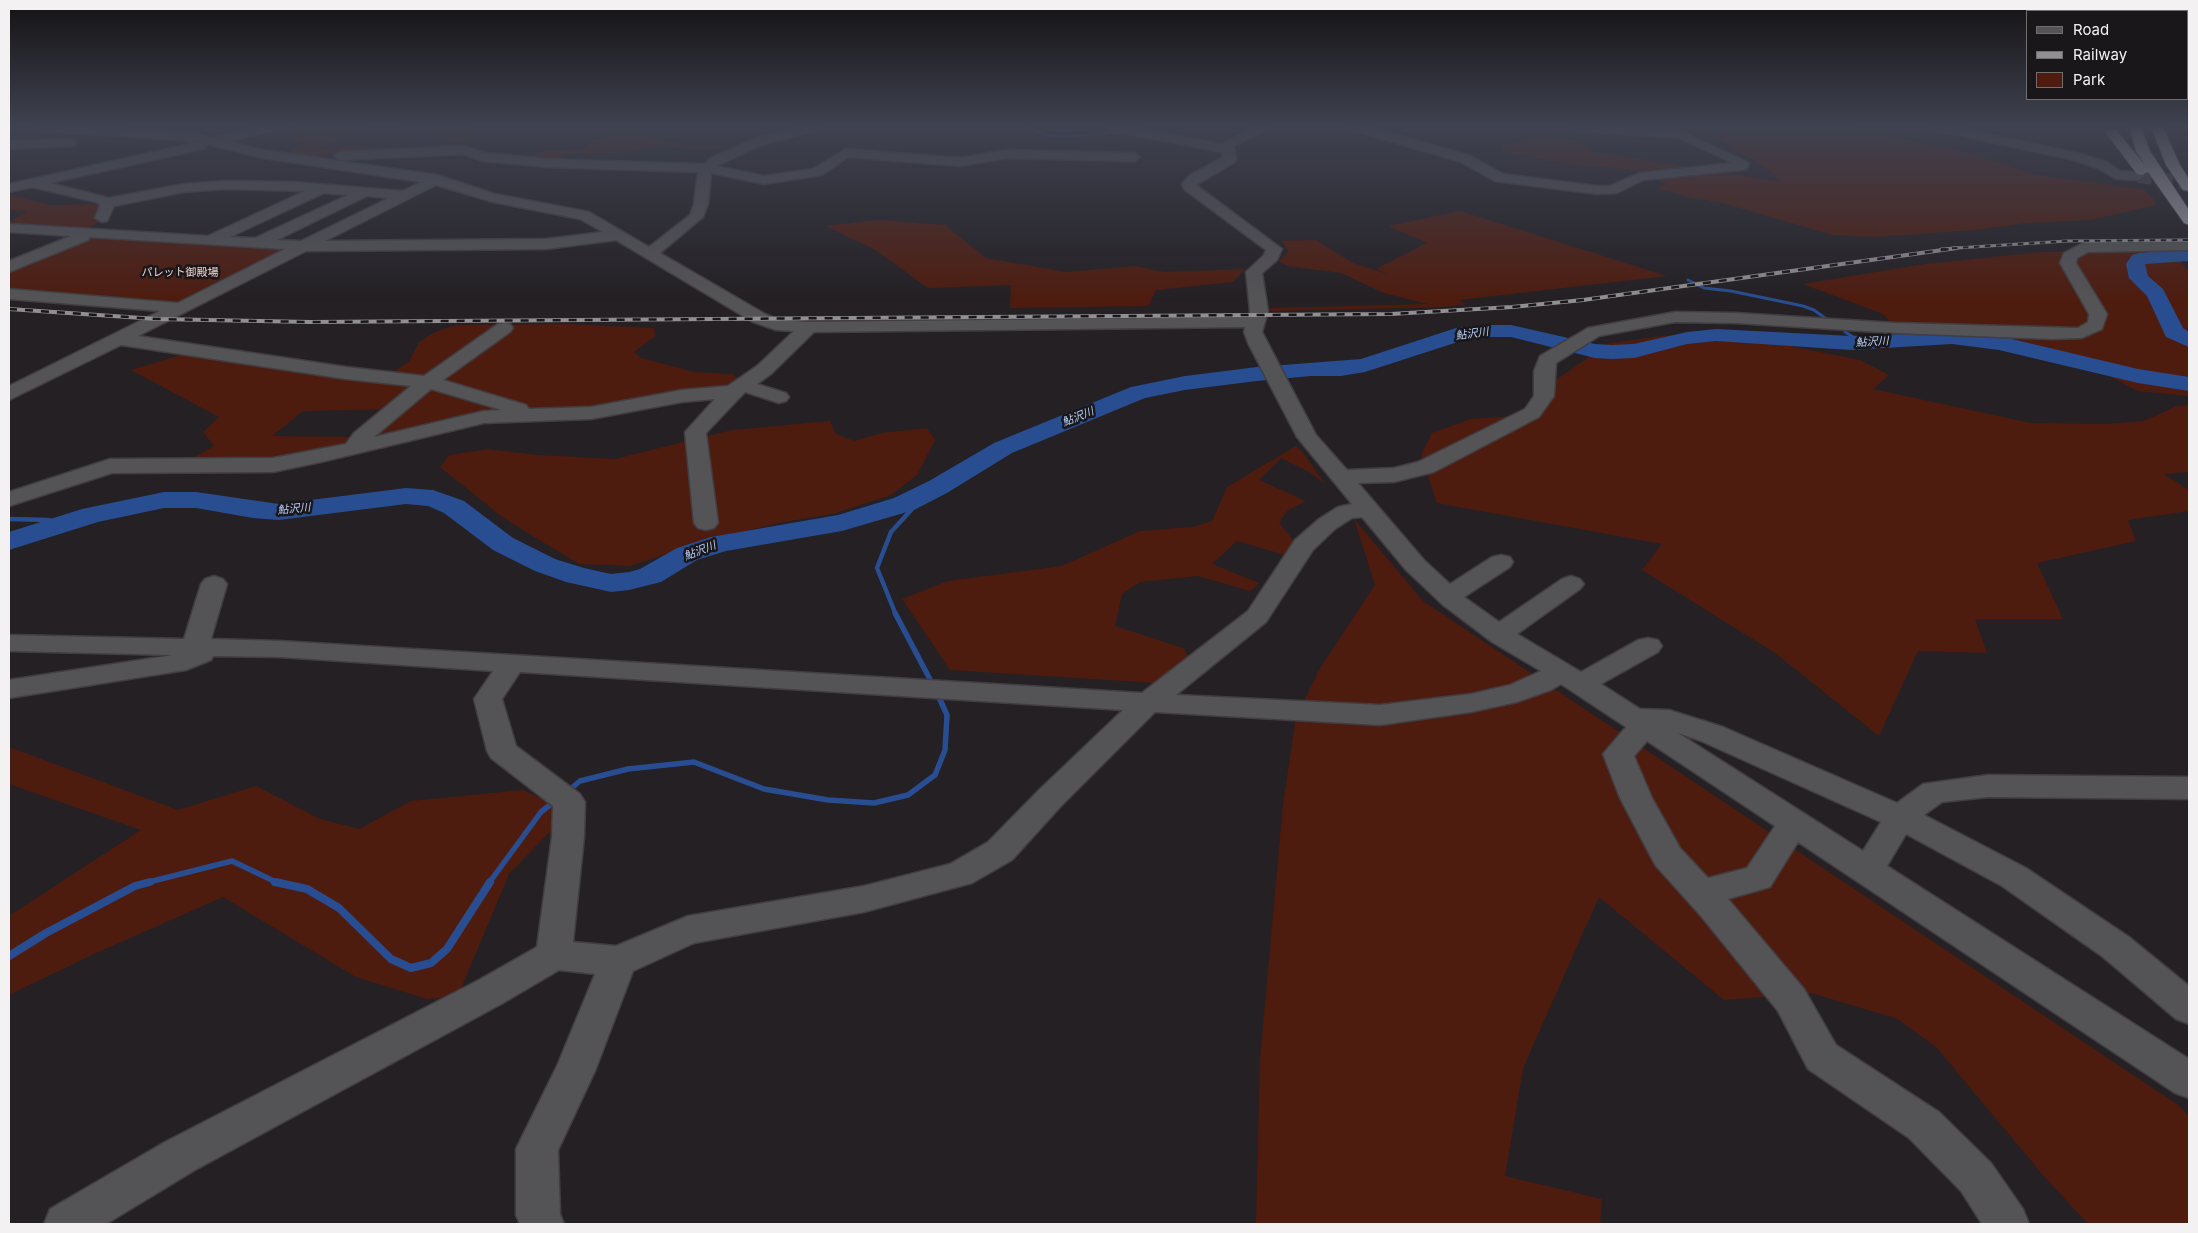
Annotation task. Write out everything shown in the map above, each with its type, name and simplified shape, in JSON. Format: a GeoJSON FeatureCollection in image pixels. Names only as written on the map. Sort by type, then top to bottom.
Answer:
{"type":"FeatureCollection","features":[{"type":"Feature","properties":{"kind":"highway"},"geometry":{"type":"LineString","coordinates":[[2155,185],[2184,213]]}},
{"type":"Feature","properties":{"kind":"highway"},"geometry":{"type":"LineString","coordinates":[[2165,185],[2184,213]]}},
{"type":"Feature","properties":{"kind":"street"},"geometry":{"type":"LineString","coordinates":[[9,188],[21,185]]}},
{"type":"Feature","properties":{"kind":"street"},"geometry":{"type":"LineString","coordinates":[[40,185],[107,203],[184,188],[257,185],[294,186],[404,195]]}},
{"type":"Feature","properties":{"kind":"street"},"geometry":{"type":"LineString","coordinates":[[294,186],[300,185]]}},
{"type":"Feature","properties":{"kind":"street"},"geometry":{"type":"LineString","coordinates":[[9,394],[426,185]]}},
{"type":"Feature","properties":{"kind":"street"},"geometry":{"type":"LineString","coordinates":[[450,185],[494,198],[584,215],[767,322],[809,327],[1256,319]]}},
{"type":"Feature","properties":{"kind":"street"},"geometry":{"type":"LineString","coordinates":[[648,252],[658,249],[696,217],[701,204],[702,185]]}},
{"type":"Feature","properties":{"kind":"street"},"geometry":{"type":"LineString","coordinates":[[1189,185],[1192,191],[1274,249],[1271,257],[1254,272],[1256,319],[1253,332],[1270,368],[1307,437],[1414,565],[1448,596],[1499,634],[1571,678],[2189,1080]]}},
{"type":"Feature","properties":{"kind":"street"},"geometry":{"type":"LineString","coordinates":[[1553,185],[1597,190],[1612,190],[1624,185]]}},
{"type":"Feature","properties":{"kind":"street"},"geometry":{"type":"LineString","coordinates":[[208,241],[322,189]]}},
{"type":"Feature","properties":{"kind":"street"},"geometry":{"type":"LineString","coordinates":[[258,244],[365,192]]}},
{"type":"Feature","properties":{"kind":"street"},"geometry":{"type":"LineString","coordinates":[[9,267],[84,234],[103,218],[107,203]]}},
{"type":"Feature","properties":{"kind":"street"},"geometry":{"type":"LineString","coordinates":[[9,228],[304,246],[546,244],[619,235]]}},
{"type":"Feature","properties":{"kind":"street"},"geometry":{"type":"LineString","coordinates":[[1340,477],[1394,475],[1426,467],[1532,413],[1544,396],[1544,371],[1548,360],[1594,332],[1675,317],[1736,318],[1896,328],[2052,334],[2082,333],[2096,325],[2098,314],[2068,263],[2070,256],[2085,247],[2189,245]]}},
{"type":"Feature","properties":{"kind":"street"},"geometry":{"type":"LineString","coordinates":[[9,294],[181,308]]}},
{"type":"Feature","properties":{"kind":"street"},"geometry":{"type":"LineString","coordinates":[[706,523],[695,432],[738,388],[764,370],[809,327]]}},
{"type":"Feature","properties":{"kind":"street"},"geometry":{"type":"LineString","coordinates":[[353,448],[361,437],[428,382],[504,328]]}},
{"type":"Feature","properties":{"kind":"street"},"geometry":{"type":"LineString","coordinates":[[120,339],[346,374],[428,382],[538,415]]}},
{"type":"Feature","properties":{"kind":"street"},"geometry":{"type":"LineString","coordinates":[[9,499],[110,466],[272,465],[484,417],[590,413],[738,388],[779,397]]}},
{"type":"Feature","properties":{"kind":"street"},"geometry":{"type":"LineString","coordinates":[[66,1224],[180,1156],[490,992],[554,955],[618,961],[688,930],[864,898],[960,874],[1000,851],[1050,798],[1149,702],[1257,616],[1304,545],[1327,524],[1346,512],[1367,510]]}},
{"type":"Feature","properties":{"kind":"street"},"geometry":{"type":"LineString","coordinates":[[1448,596],[1501,562]]}},
{"type":"Feature","properties":{"kind":"street"},"geometry":{"type":"LineString","coordinates":[[9,689],[186,661],[202,647],[214,584]]}},
{"type":"Feature","properties":{"kind":"street"},"geometry":{"type":"LineString","coordinates":[[1499,634],[1572,584]]}},
{"type":"Feature","properties":{"kind":"street"},"geometry":{"type":"LineString","coordinates":[[9,642],[202,647],[512,663],[1380,715],[1471,702],[1517,693],[1541,684],[1571,678],[1648,646]]}},
{"type":"Feature","properties":{"kind":"street"},"geometry":{"type":"LineString","coordinates":[[512,663],[488,699],[502,751],[569,802],[568,837],[554,955]]}},
{"type":"Feature","properties":{"kind":"street"},"geometry":{"type":"LineString","coordinates":[[1637,722],[1669,720],[1712,734],[1900,817],[2014,877],[2116,947],[2189,1008]]}},
{"type":"Feature","properties":{"kind":"street"},"geometry":{"type":"LineString","coordinates":[[1637,722],[1618,754],[1636,798],[1668,856],[1791,1000],[1822,1057],[1924,1125],[1976,1177],[2007,1224]]}},
{"type":"Feature","properties":{"kind":"street"},"geometry":{"type":"LineString","coordinates":[[1867,872],[1900,817],[1934,792],[1988,786],[2189,788]]}},
{"type":"Feature","properties":{"kind":"street"},"geometry":{"type":"LineString","coordinates":[[1701,893],[1758,878],[1793,824]]}},
{"type":"Feature","properties":{"kind":"street"},"geometry":{"type":"LineString","coordinates":[[542,1224],[538,1215],[537,1149],[575,1071],[618,961]]}},
{"type":"Feature","properties":{"kind":"green space"},"geometry":{"type":"Polygon","coordinates":[[[1666,185],[2109,185],[2142,189],[2154,199],[2156,205],[2091,220],[2027,223],[1974,230],[1875,237],[1833,235],[1719,202],[1691,198],[1658,189],[1666,185]]]}},
{"type":"Feature","properties":{"kind":"green space"},"geometry":{"type":"Polygon","coordinates":[[[9,194],[49,205],[108,204],[98,222],[79,234],[9,228],[9,222],[28,211],[9,210],[9,194]]]}},
{"type":"Feature","properties":{"kind":"green space"},"geometry":{"type":"Polygon","coordinates":[[[1460,211],[1667,276],[1459,300],[1466,304],[1443,307],[1270,311],[1271,308],[1428,304],[1384,293],[1341,273],[1287,266],[1279,261],[1289,251],[1281,241],[1316,240],[1353,263],[1390,275],[1376,269],[1427,243],[1388,226],[1460,211]]]}},
{"type":"Feature","properties":{"kind":"green space"},"geometry":{"type":"Polygon","coordinates":[[[878,220],[945,225],[986,258],[1066,272],[1136,266],[1164,272],[1245,269],[1233,282],[1156,290],[1148,306],[1010,308],[1011,285],[928,288],[874,249],[825,226],[878,220]]]}},
{"type":"Feature","properties":{"kind":"green space","name":"パレット御殿場"},"geometry":{"type":"Polygon","coordinates":[[[92,237],[302,247],[191,305],[9,291],[9,270],[92,237]]]}},
{"type":"Feature","properties":{"kind":"green space"},"geometry":{"type":"Polygon","coordinates":[[[2169,250],[2189,271],[2189,396],[2138,391],[2078,360],[2052,359],[1906,329],[1891,323],[1883,314],[1803,284],[1925,264],[2042,252],[2169,250]]]}},
{"type":"Feature","properties":{"kind":"green space"},"geometry":{"type":"Polygon","coordinates":[[[567,324],[654,328],[655,336],[634,352],[641,358],[694,372],[732,374],[741,380],[728,389],[665,401],[529,412],[370,439],[400,409],[303,411],[272,436],[350,437],[338,449],[262,464],[190,460],[214,446],[203,432],[219,417],[131,370],[191,352],[339,376],[394,371],[409,362],[419,342],[435,332],[456,325],[567,324]]]}},
{"type":"Feature","properties":{"kind":"green space"},"geometry":{"type":"Polygon","coordinates":[[[1709,330],[1860,360],[1889,375],[1873,389],[2031,423],[2104,424],[2144,421],[2177,406],[2189,405],[2189,472],[2164,474],[2189,490],[2189,511],[2128,520],[2136,541],[2037,563],[2063,619],[1975,619],[1987,653],[1918,651],[1879,736],[1775,653],[1642,570],[1662,544],[1437,503],[1421,455],[1432,433],[1471,419],[1528,415],[1553,382],[1609,343],[1709,330]]]}},
{"type":"Feature","properties":{"kind":"green space"},"geometry":{"type":"Polygon","coordinates":[[[830,421],[836,434],[854,441],[882,433],[927,428],[935,440],[917,475],[891,495],[836,513],[779,523],[707,540],[631,566],[579,564],[505,519],[440,467],[450,455],[487,449],[538,455],[615,459],[732,430],[830,421]]]}},
{"type":"Feature","properties":{"kind":"green space"},"geometry":{"type":"Polygon","coordinates":[[[1296,446],[1326,485],[1311,473],[1281,458],[1259,480],[1306,501],[1287,511],[1279,523],[1294,541],[1285,555],[1237,541],[1212,564],[1259,583],[1250,591],[1198,576],[1140,582],[1122,594],[1115,626],[1183,648],[1191,662],[1172,684],[950,670],[902,599],[948,581],[1062,566],[1140,531],[1193,527],[1212,521],[1227,487],[1296,446]]]}},
{"type":"Feature","properties":{"kind":"green space"},"geometry":{"type":"Polygon","coordinates":[[[1354,519],[1423,601],[2178,1105],[2189,1116],[2189,1224],[2088,1224],[2043,1175],[1937,1048],[1898,1019],[1811,993],[1724,1000],[1599,897],[1523,1068],[1505,1176],[1602,1199],[1600,1224],[1256,1224],[1260,1060],[1283,804],[1296,717],[1319,670],[1375,585],[1354,519]]]}},
{"type":"Feature","properties":{"kind":"green space"},"geometry":{"type":"Polygon","coordinates":[[[9,747],[178,810],[256,786],[320,819],[359,829],[411,801],[523,790],[569,812],[509,874],[458,996],[427,999],[356,977],[223,897],[94,954],[9,995],[9,916],[141,830],[9,784],[9,747]]]}},
{"type":"Feature","properties":{"kind":"waterway","name":"鮎沢川"},"geometry":{"type":"LineString","coordinates":[[2189,255],[2139,259],[2135,264],[2139,278],[2156,293],[2174,332],[2189,341]]}},
{"type":"Feature","properties":{"kind":"waterway"},"geometry":{"type":"LineString","coordinates":[[1688,280],[1704,288],[1731,291],[1803,306],[1814,310],[1829,321]]}},
{"type":"Feature","properties":{"kind":"waterway","name":"鮎沢川"},"geometry":{"type":"LineString","coordinates":[[9,541],[92,515],[164,500],[196,500],[253,510],[279,512],[406,496],[433,498],[454,507],[503,544],[545,565],[577,576],[611,583],[629,581],[650,576],[687,554],[721,543],[842,523],[904,504],[938,487],[1003,448],[1101,406],[1139,392],[1185,383],[1257,374],[1311,369],[1341,369],[1365,365],[1464,333],[1486,331],[1511,331],[1595,351],[1612,352],[1634,351],[1687,338],[1716,335],[1851,343],[1952,338],[1999,343],[2138,376],[2189,384]]}},
{"type":"Feature","properties":{"kind":"waterway"},"geometry":{"type":"LineString","coordinates":[[1845,332],[1863,343]]}},
{"type":"Feature","properties":{"kind":"waterway"},"geometry":{"type":"LineString","coordinates":[[896,615],[877,568],[891,532],[912,509],[913,499]]}},
{"type":"Feature","properties":{"kind":"waterway"},"geometry":{"type":"LineString","coordinates":[[9,519],[49,520],[58,525]]}},
{"type":"Feature","properties":{"kind":"waterway"},"geometry":{"type":"LineString","coordinates":[[896,615],[933,685]]}},
{"type":"Feature","properties":{"kind":"waterway"},"geometry":{"type":"LineString","coordinates":[[567,792],[580,781],[628,769],[694,762],[764,789],[828,800],[874,803],[908,795],[935,775],[945,750],[947,715],[937,693]]}},
{"type":"Feature","properties":{"kind":"waterway"},"geometry":{"type":"LineString","coordinates":[[489,883],[541,812],[556,800]]}},
{"type":"Feature","properties":{"kind":"waterway"},"geometry":{"type":"LineString","coordinates":[[145,883],[232,861],[277,882]]}},
{"type":"Feature","properties":{"kind":"waterway"},"geometry":{"type":"LineString","coordinates":[[9,956],[46,933],[135,886],[150,882]]}},
{"type":"Feature","properties":{"kind":"waterway"},"geometry":{"type":"LineString","coordinates":[[277,882],[307,889],[339,908],[391,959],[411,968],[431,963],[447,949],[490,882]]}},
{"type":"Feature","properties":{"kind":"railway"},"geometry":{"type":"LineString","coordinates":[[1941,249],[2067,241],[2189,240]]}},
{"type":"Feature","properties":{"kind":"railway"},"geometry":{"type":"LineString","coordinates":[[9,309],[157,319],[310,322],[1391,314],[1512,307],[1583,300],[1957,248]]}}]}
